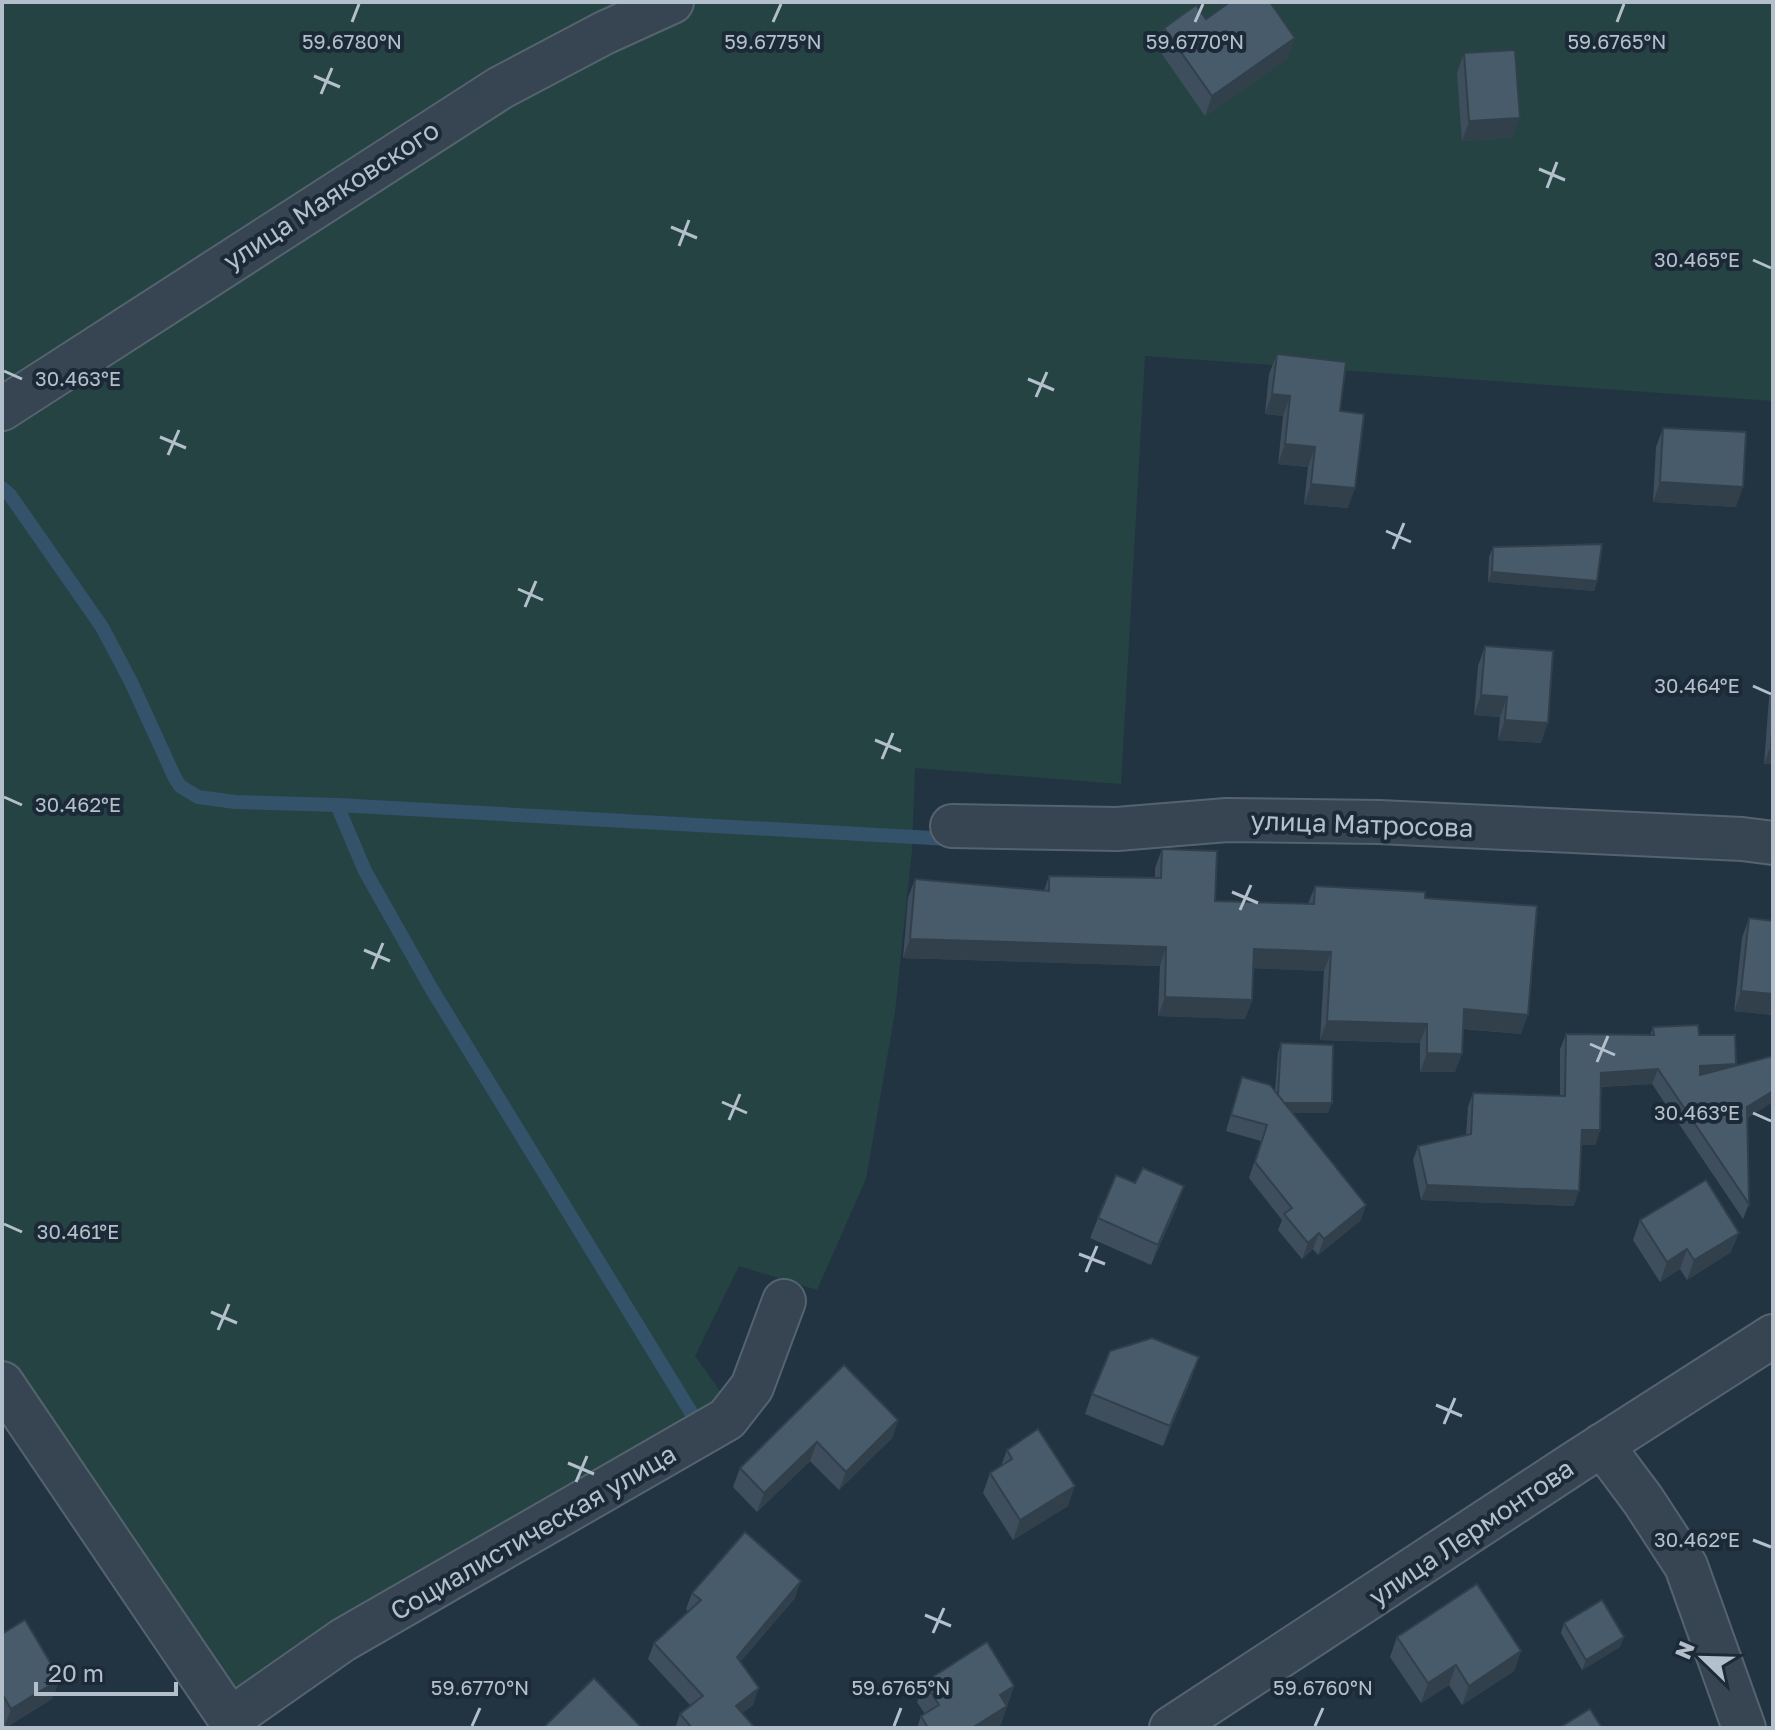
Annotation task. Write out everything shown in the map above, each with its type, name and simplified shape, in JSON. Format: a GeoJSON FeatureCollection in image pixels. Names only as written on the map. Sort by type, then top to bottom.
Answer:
{"type":"FeatureCollection","features":[{"type":"Feature","properties":{"kind":"street","name":"улица Маяковского"},"geometry":{"type":"LineString","coordinates":[[2,409],[500,88],[604,33],[672,2]]}},
{"type":"Feature","properties":{"kind":"street","name":"улица Матросова"},"geometry":{"type":"LineString","coordinates":[[952,826],[1117,829],[1227,820],[1379,822],[1773,843]]}},
{"type":"Feature","properties":{"kind":"street","name":"Социалистическая улица"},"geometry":{"type":"LineString","coordinates":[[233,1724],[343,1640],[727,1419],[752,1387],[784,1301]]}},
{"type":"Feature","properties":{"kind":"street","name":"улица Лермонтова"},"geometry":{"type":"LineString","coordinates":[[1171,1728],[1773,1336]]}},
{"type":"Feature","properties":{"kind":"street"},"geometry":{"type":"LineString","coordinates":[[2,1383],[233,1724]]}},
{"type":"Feature","properties":{"kind":"street"},"geometry":{"type":"LineString","coordinates":[[1602,1445],[1686,1566],[1744,1728]]}},
{"type":"Feature","properties":{"kind":"green space"},"geometry":{"type":"Polygon","coordinates":[[[2,2],[1773,2],[1773,401],[1145,356],[1121,784],[915,768],[912,850],[895,1012],[866,1179],[817,1290],[739,1266],[695,1356],[728,1402],[231,1694],[2,1356],[2,2]]]}},
{"type":"Feature","properties":{"kind":"building"},"geometry":{"type":"Polygon","coordinates":[[[1230,2],[1270,2],[1295,38],[1212,96],[1164,28],[1196,5],[1206,19],[1230,2]]]}},
{"type":"Feature","properties":{"kind":"building"},"geometry":{"type":"Polygon","coordinates":[[[1515,50],[1520,118],[1469,121],[1464,53],[1515,50]]]}},
{"type":"Feature","properties":{"kind":"building"},"geometry":{"type":"Polygon","coordinates":[[[1277,354],[1346,362],[1340,411],[1364,414],[1355,488],[1311,484],[1315,447],[1285,444],[1290,396],[1272,394],[1277,354]]]}},
{"type":"Feature","properties":{"kind":"building"},"geometry":{"type":"Polygon","coordinates":[[[1663,428],[1746,432],[1743,487],[1660,482],[1663,428]]]}},
{"type":"Feature","properties":{"kind":"building"},"geometry":{"type":"Polygon","coordinates":[[[1602,544],[1597,581],[1492,572],[1493,547],[1602,544]]]}},
{"type":"Feature","properties":{"kind":"building"},"geometry":{"type":"Polygon","coordinates":[[[1485,646],[1553,651],[1548,723],[1505,720],[1507,697],[1481,695],[1485,646]]]}},
{"type":"Feature","properties":{"kind":"building"},"geometry":{"type":"Polygon","coordinates":[[[1162,849],[1217,851],[1215,901],[1314,904],[1315,886],[1425,892],[1425,898],[1537,906],[1528,1015],[1464,1009],[1462,1054],[1427,1053],[1427,1024],[1327,1021],[1331,952],[1254,949],[1252,1000],[1165,997],[1166,947],[910,939],[915,879],[1049,891],[1049,876],[1161,878],[1162,849]]]}},
{"type":"Feature","properties":{"kind":"building"},"geometry":{"type":"Polygon","coordinates":[[[1749,918],[1773,921],[1773,994],[1741,991],[1749,918]]]}},
{"type":"Feature","properties":{"kind":"building"},"geometry":{"type":"Polygon","coordinates":[[[1698,1025],[1699,1035],[1735,1035],[1736,1064],[1700,1066],[1700,1075],[1773,1056],[1773,1091],[1747,1107],[1749,1204],[1658,1069],[1601,1073],[1600,1130],[1582,1130],[1579,1191],[1427,1185],[1418,1146],[1471,1134],[1473,1093],[1565,1096],[1566,1034],[1654,1035],[1653,1027],[1698,1025]]]}},
{"type":"Feature","properties":{"kind":"building"},"geometry":{"type":"Polygon","coordinates":[[[1281,1043],[1333,1045],[1332,1103],[1284,1103],[1278,1095],[1281,1043]]]}},
{"type":"Feature","properties":{"kind":"building"},"geometry":{"type":"Polygon","coordinates":[[[1242,1077],[1270,1085],[1366,1205],[1324,1239],[1319,1233],[1308,1243],[1284,1214],[1292,1208],[1255,1162],[1267,1125],[1231,1115],[1242,1077]]]}},
{"type":"Feature","properties":{"kind":"building"},"geometry":{"type":"Polygon","coordinates":[[[1143,1168],[1184,1186],[1158,1245],[1098,1218],[1116,1175],[1135,1183],[1143,1168]]]}},
{"type":"Feature","properties":{"kind":"building"},"geometry":{"type":"Polygon","coordinates":[[[1706,1180],[1739,1233],[1694,1260],[1687,1249],[1667,1262],[1640,1220],[1706,1180]]]}},
{"type":"Feature","properties":{"kind":"building"},"geometry":{"type":"Polygon","coordinates":[[[1152,1338],[1199,1357],[1170,1426],[1092,1394],[1110,1351],[1152,1338]]]}},
{"type":"Feature","properties":{"kind":"building"},"geometry":{"type":"Polygon","coordinates":[[[844,1365],[898,1420],[846,1472],[817,1442],[764,1493],[740,1468],[844,1365]]]}},
{"type":"Feature","properties":{"kind":"building"},"geometry":{"type":"Polygon","coordinates":[[[1038,1429],[1075,1486],[1020,1520],[990,1473],[1012,1459],[1007,1450],[1038,1429]]]}},
{"type":"Feature","properties":{"kind":"building"},"geometry":{"type":"Polygon","coordinates":[[[745,1532],[801,1581],[737,1657],[759,1688],[736,1706],[755,1728],[692,1728],[680,1714],[703,1696],[654,1643],[701,1600],[692,1593],[745,1532]]]}},
{"type":"Feature","properties":{"kind":"building"},"geometry":{"type":"Polygon","coordinates":[[[1477,1584],[1521,1651],[1469,1686],[1456,1665],[1428,1683],[1397,1637],[1477,1584]]]}},
{"type":"Feature","properties":{"kind":"building"},"geometry":{"type":"Polygon","coordinates":[[[1602,1600],[1624,1637],[1586,1660],[1564,1623],[1602,1600]]]}},
{"type":"Feature","properties":{"kind":"building"},"geometry":{"type":"Polygon","coordinates":[[[25,1620],[60,1679],[11,1709],[2,1698],[2,1634],[25,1620]]]}},
{"type":"Feature","properties":{"kind":"building"},"geometry":{"type":"Polygon","coordinates":[[[987,1642],[1014,1686],[1000,1695],[1007,1706],[972,1728],[928,1728],[921,1716],[939,1705],[925,1682],[987,1642]]]}},
{"type":"Feature","properties":{"kind":"building"},"geometry":{"type":"Polygon","coordinates":[[[594,1678],[642,1728],[543,1728],[594,1678]]]}},
{"type":"Feature","properties":{"kind":"building"},"geometry":{"type":"Polygon","coordinates":[[[1590,1709],[1602,1728],[1559,1728],[1590,1709]]]}},
{"type":"Feature","properties":{"kind":"waterway"},"geometry":{"type":"LineString","coordinates":[[2,488],[10,495],[102,627],[175,778],[180,786],[198,797],[235,802],[950,839]]}},
{"type":"Feature","properties":{"kind":"waterway"},"geometry":{"type":"LineString","coordinates":[[337,805],[365,871],[431,988],[692,1414]]}}]}
